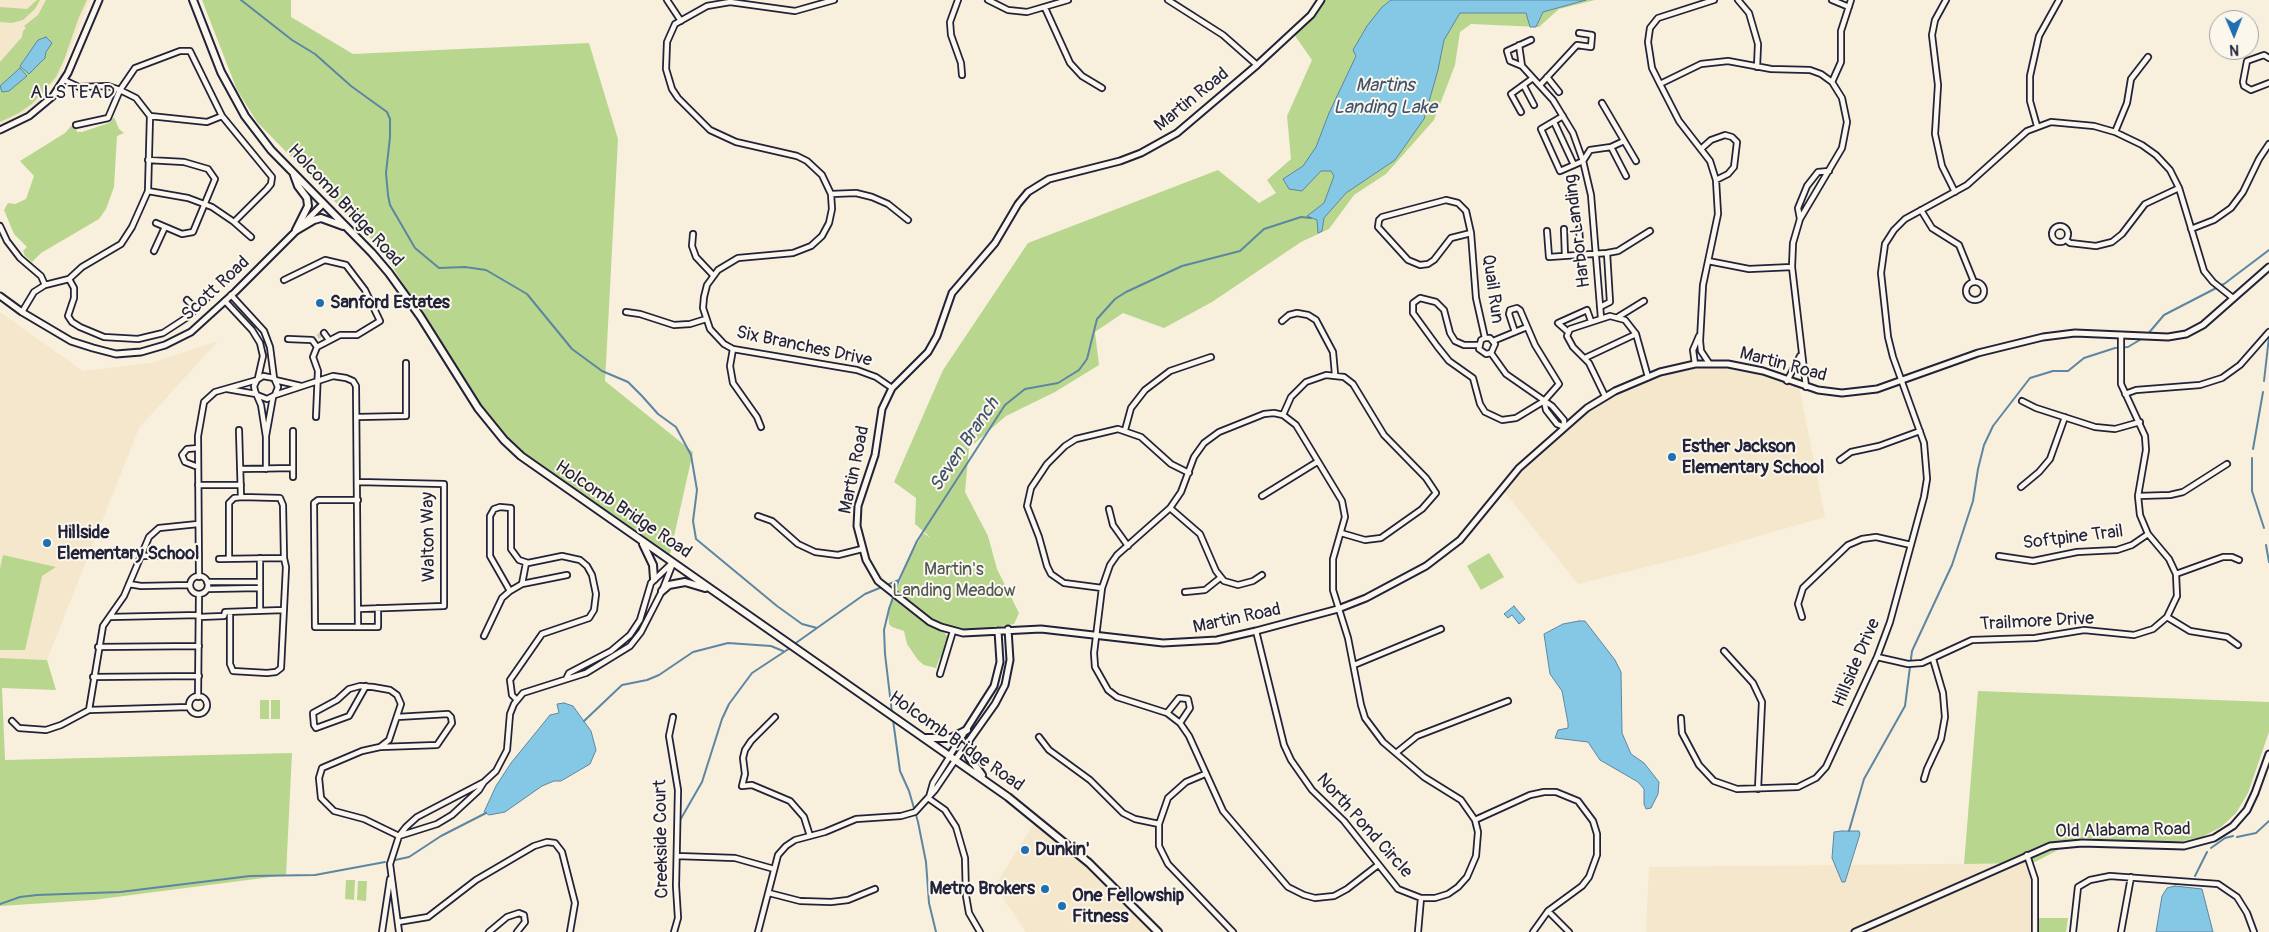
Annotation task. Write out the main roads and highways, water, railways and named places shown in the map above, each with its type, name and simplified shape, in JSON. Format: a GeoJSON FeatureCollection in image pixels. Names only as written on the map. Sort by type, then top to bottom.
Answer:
{"type":"FeatureCollection","features":[{"type":"Feature","properties":{"kind":"main road","name":"Holcomb Bridge Road"},"geometry":{"type":"LineString","coordinates":[[193,0],[233,96],[258,135],[372,253],[404,293],[478,408],[504,440],[539,471],[985,780],[1038,820],[1089,863],[1158,932]]}},
{"type":"Feature","properties":{"kind":"main road"},"geometry":{"type":"LineString","coordinates":[[294,173],[298,186],[307,198],[308,206],[296,230],[321,218],[348,228]]}},
{"type":"Feature","properties":{"kind":"main road"},"geometry":{"type":"LineString","coordinates":[[641,541],[653,565],[654,579]]}},
{"type":"Feature","properties":{"kind":"main road"},"geometry":{"type":"LineString","coordinates":[[662,591],[669,585],[686,582],[713,591]]}},
{"type":"Feature","properties":{"kind":"main road"},"geometry":{"type":"LineString","coordinates":[[925,738],[951,738],[967,730]]}},
{"type":"Feature","properties":{"kind":"main road"},"geometry":{"type":"LineString","coordinates":[[968,742],[969,757],[985,780]]}},
{"type":"Feature","properties":{"kind":"water","name":"Martins Landing Lake"},"geometry":{"type":"Polygon","coordinates":[[[1391,0],[1586,0],[1543,12],[1536,27],[1530,27],[1526,13],[1460,13],[1444,40],[1438,70],[1424,119],[1395,160],[1346,193],[1324,218],[1322,231],[1318,233],[1317,220],[1307,216],[1324,203],[1334,176],[1331,171],[1321,171],[1302,191],[1289,189],[1283,179],[1303,166],[1316,147],[1329,113],[1356,56],[1353,50],[1367,26],[1382,7],[1391,0]]]}},
{"type":"Feature","properties":{"kind":"water"},"geometry":{"type":"Polygon","coordinates":[[[46,37],[52,43],[46,52],[45,58],[29,74],[20,66],[38,40],[46,37]]]}},
{"type":"Feature","properties":{"kind":"water"},"geometry":{"type":"Polygon","coordinates":[[[20,68],[27,76],[9,91],[2,92],[0,86],[20,68]]]}},
{"type":"Feature","properties":{"kind":"water"},"geometry":{"type":"Polygon","coordinates":[[[1514,606],[1525,619],[1519,624],[1512,615],[1508,618],[1504,614],[1514,606]]]}},
{"type":"Feature","properties":{"kind":"water"},"geometry":{"type":"Polygon","coordinates":[[[1585,621],[1615,660],[1621,672],[1622,733],[1631,754],[1644,763],[1659,782],[1658,794],[1651,808],[1646,809],[1644,789],[1638,782],[1600,760],[1588,742],[1555,738],[1558,730],[1568,728],[1568,723],[1562,691],[1550,674],[1544,634],[1563,624],[1585,621]]]}},
{"type":"Feature","properties":{"kind":"water"},"geometry":{"type":"Polygon","coordinates":[[[564,703],[573,706],[591,731],[596,750],[590,764],[561,781],[554,781],[542,786],[505,812],[489,815],[484,812],[496,786],[511,763],[550,715],[559,713],[557,704],[564,703]]]}},
{"type":"Feature","properties":{"kind":"water"},"geometry":{"type":"Polygon","coordinates":[[[1859,831],[1860,834],[1845,882],[1842,882],[1832,858],[1834,832],[1859,831]]]}},
{"type":"Feature","properties":{"kind":"water"},"geometry":{"type":"Polygon","coordinates":[[[2175,886],[2202,889],[2213,932],[2156,932],[2162,896],[2167,888],[2175,886]]]}},
{"type":"Feature","properties":{"kind":"waterway"},"geometry":{"type":"LineString","coordinates":[[241,0],[292,40],[315,54],[351,86],[387,112],[390,119],[390,137],[386,173],[390,205],[415,248],[439,268],[465,267],[486,270],[527,294],[572,349],[602,371],[628,382],[658,414],[676,427],[691,455],[697,490],[693,521],[696,539],[777,606],[802,624],[817,628]]}},
{"type":"Feature","properties":{"kind":"waterway","name":"Seven Branch"},"geometry":{"type":"LineString","coordinates":[[892,713],[884,630],[899,580],[917,541],[1005,405],[1025,389],[1058,383],[1079,370],[1087,359],[1097,319],[1115,299],[1126,292],[1182,266],[1240,251],[1264,229],[1301,217],[1311,218]]}},
{"type":"Feature","properties":{"kind":"waterway"},"geometry":{"type":"LineString","coordinates":[[2147,335],[2164,315],[2224,284],[2269,250]]}},
{"type":"Feature","properties":{"kind":"waterway"},"geometry":{"type":"LineString","coordinates":[[2264,381],[2269,337]]}},
{"type":"Feature","properties":{"kind":"waterway"},"geometry":{"type":"LineString","coordinates":[[1849,831],[1864,779],[1905,706],[1912,651],[1952,565],[1973,501],[1984,445],[1993,426],[2030,378],[2053,371],[2068,371],[2084,358],[2115,348],[2128,347],[2143,338]]}},
{"type":"Feature","properties":{"kind":"waterway"},"geometry":{"type":"LineString","coordinates":[[2253,449],[2263,392]]}},
{"type":"Feature","properties":{"kind":"waterway"},"geometry":{"type":"LineString","coordinates":[[2252,458],[2252,491],[2264,528]]}},
{"type":"Feature","properties":{"kind":"waterway"},"geometry":{"type":"LineString","coordinates":[[2266,545],[2269,562]]}},
{"type":"Feature","properties":{"kind":"waterway","name":"Seven Branch"},"geometry":{"type":"LineString","coordinates":[[793,645],[865,594],[899,580]]}},
{"type":"Feature","properties":{"kind":"waterway"},"geometry":{"type":"LineString","coordinates":[[584,721],[622,685],[647,680],[659,675],[693,652],[728,643],[771,646],[783,651]]}},
{"type":"Feature","properties":{"kind":"waterway","name":"Seven Branch"},"geometry":{"type":"LineString","coordinates":[[679,822],[702,782],[722,719],[729,704],[752,673],[790,648]]}},
{"type":"Feature","properties":{"kind":"waterway"},"geometry":{"type":"LineString","coordinates":[[893,720],[900,771],[909,791],[918,822],[926,862],[929,903],[936,932]]}},
{"type":"Feature","properties":{"kind":"waterway"},"geometry":{"type":"LineString","coordinates":[[395,860],[409,857],[441,836],[486,813]]}},
{"type":"Feature","properties":{"kind":"waterway"},"geometry":{"type":"LineString","coordinates":[[2237,837],[2256,833],[2269,821]]}},
{"type":"Feature","properties":{"kind":"waterway"},"geometry":{"type":"LineString","coordinates":[[2211,848],[2225,838],[2233,836]]}},
{"type":"Feature","properties":{"kind":"waterway"},"geometry":{"type":"LineString","coordinates":[[2195,876],[2207,852]]}},
{"type":"Feature","properties":{"kind":"waterway"},"geometry":{"type":"LineString","coordinates":[[0,904],[20,897],[37,895],[120,892],[250,876],[315,875],[385,862]]}},
{"type":"Feature","properties":{"kind":"waterway","name":"Seven Branch"},"geometry":{"type":"LineString","coordinates":[[675,911],[675,921]]}},
{"type":"Feature","properties":{"kind":"tunnel"},"geometry":{"type":"LineString","coordinates":[[312,340],[324,333]]}},
{"type":"Feature","properties":{"kind":"place","name":"Sanford Estates"},"geometry":{"type":"Point","coordinates":[320,303]}},
{"type":"Feature","properties":{"kind":"place","name":"Esther Jackson Elementary School"},"geometry":{"type":"Point","coordinates":[1672,457]}},
{"type":"Feature","properties":{"kind":"place","name":"Hillside Elementary School"},"geometry":{"type":"Point","coordinates":[47,543]}},
{"type":"Feature","properties":{"kind":"place","name":"Dunkin'"},"geometry":{"type":"Point","coordinates":[1025,850]}},
{"type":"Feature","properties":{"kind":"place","name":"Metro Brokers"},"geometry":{"type":"Point","coordinates":[1045,889]}},
{"type":"Feature","properties":{"kind":"place","name":"One Fellowship Fitness"},"geometry":{"type":"Point","coordinates":[1062,906]}},
{"type":"Feature","properties":{"kind":"district","name":"ALSTEAD"},"geometry":{"type":"Point","coordinates":[73,93]}},
{"type":"Feature","properties":{"kind":"park label","name":"Martin's Landing Meadow"},"geometry":{"type":"Point","coordinates":[954,580]}}]}
